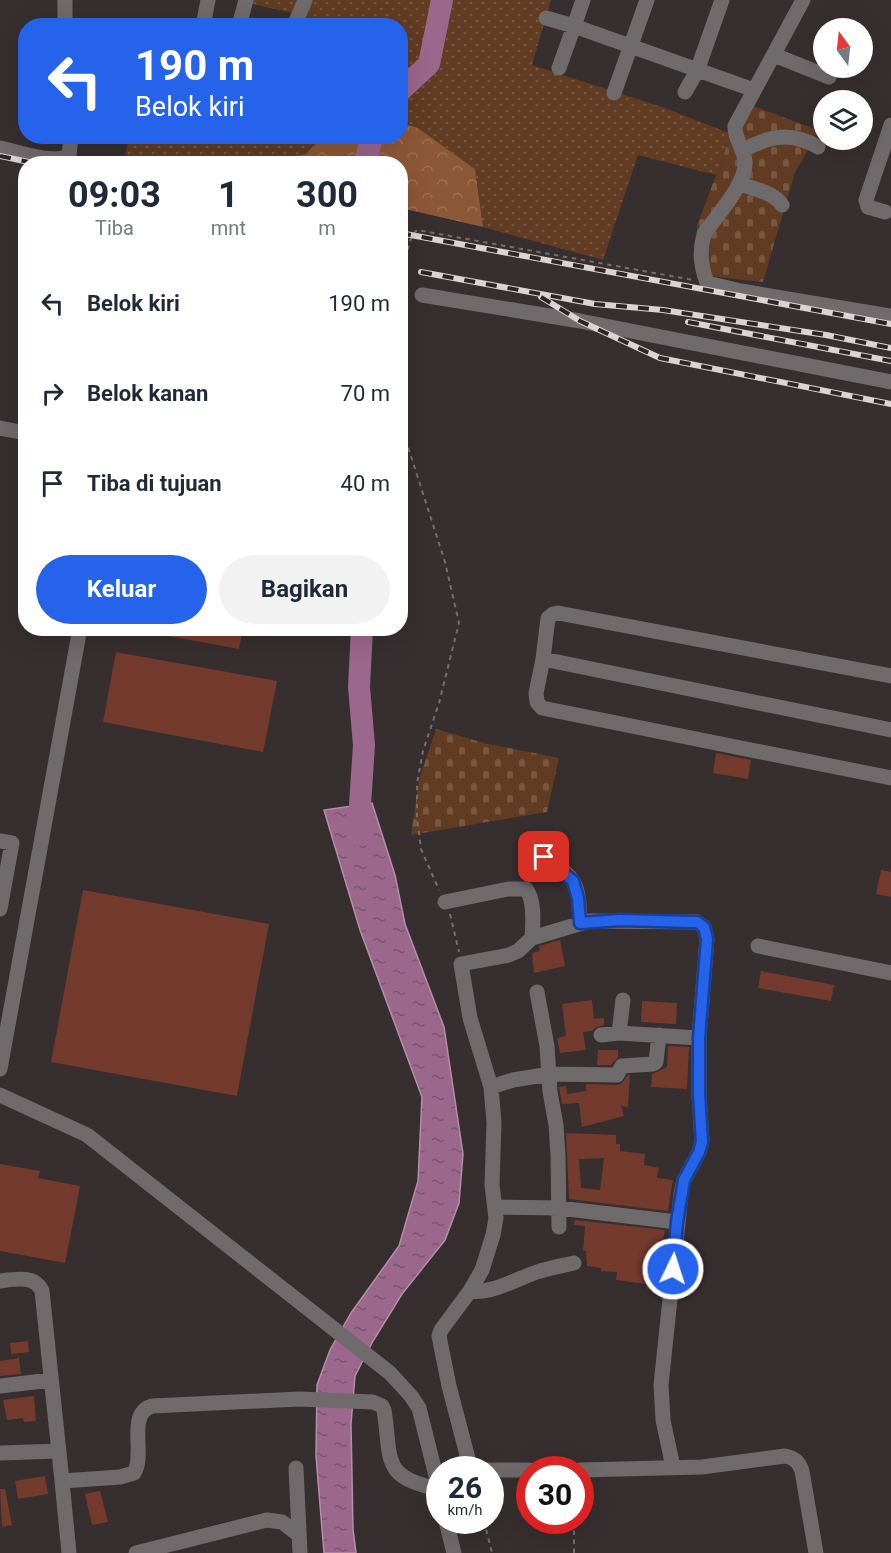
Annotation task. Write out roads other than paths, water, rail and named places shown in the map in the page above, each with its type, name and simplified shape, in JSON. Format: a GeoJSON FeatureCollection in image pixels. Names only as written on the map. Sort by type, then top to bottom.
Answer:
{"type":"FeatureCollection","features":[{"type":"Feature","properties":{"kind":"street"},"geometry":{"type":"LineString","coordinates":[[65,0],[65,18]]}},
{"type":"Feature","properties":{"kind":"street"},"geometry":{"type":"LineString","coordinates":[[205,18],[208,0]]}},
{"type":"Feature","properties":{"kind":"street"},"geometry":{"type":"LineString","coordinates":[[241,18],[246,0]]}},
{"type":"Feature","properties":{"kind":"street"},"geometry":{"type":"LineString","coordinates":[[297,18],[305,0]]}},
{"type":"Feature","properties":{"kind":"street"},"geometry":{"type":"LineString","coordinates":[[559,68],[583,0]]}},
{"type":"Feature","properties":{"kind":"street"},"geometry":{"type":"LineString","coordinates":[[614,93],[647,0]]}},
{"type":"Feature","properties":{"kind":"street"},"geometry":{"type":"LineString","coordinates":[[685,92],[697,71],[722,0]]}},
{"type":"Feature","properties":{"kind":"street"},"geometry":{"type":"LineString","coordinates":[[802,0],[735,126],[735,133],[743,150],[745,167],[740,184],[704,234],[700,257],[707,283],[741,291],[891,316]]}},
{"type":"Feature","properties":{"kind":"street"},"geometry":{"type":"LineString","coordinates":[[546,18],[754,90]]}},
{"type":"Feature","properties":{"kind":"street"},"geometry":{"type":"LineString","coordinates":[[774,55],[813,71]]}},
{"type":"Feature","properties":{"kind":"street"},"geometry":{"type":"LineString","coordinates":[[885,212],[868,207],[866,200],[891,125]]}},
{"type":"Feature","properties":{"kind":"street"},"geometry":{"type":"LineString","coordinates":[[743,150],[765,140],[786,137],[801,138],[813,144]]}},
{"type":"Feature","properties":{"kind":"street"},"geometry":{"type":"LineString","coordinates":[[0,148],[38,156]]}},
{"type":"Feature","properties":{"kind":"street"},"geometry":{"type":"LineString","coordinates":[[740,184],[778,198],[782,205]]}},
{"type":"Feature","properties":{"kind":"street"},"geometry":{"type":"LineString","coordinates":[[422,295],[580,321],[891,382]]}},
{"type":"Feature","properties":{"kind":"street"},"geometry":{"type":"LineString","coordinates":[[0,428],[18,431]]}},
{"type":"Feature","properties":{"kind":"street"},"geometry":{"type":"LineString","coordinates":[[891,676],[558,613],[548,618],[536,693],[537,702],[542,708],[891,778]]}},
{"type":"Feature","properties":{"kind":"street"},"geometry":{"type":"LineString","coordinates":[[0,1070],[79,636]]}},
{"type":"Feature","properties":{"kind":"street"},"geometry":{"type":"LineString","coordinates":[[543,659],[891,730]]}},
{"type":"Feature","properties":{"kind":"street"},"geometry":{"type":"LineString","coordinates":[[0,841],[12,843],[0,909]]}},
{"type":"Feature","properties":{"kind":"street"},"geometry":{"type":"LineString","coordinates":[[542,845],[544,857],[573,881],[578,898],[580,923]]}},
{"type":"Feature","properties":{"kind":"street"},"geometry":{"type":"LineString","coordinates":[[445,902],[508,889],[526,889],[530,896],[532,938]]}},
{"type":"Feature","properties":{"kind":"street"},"geometry":{"type":"LineString","coordinates":[[467,1456],[448,1386],[438,1336],[470,1291],[487,1258],[493,1235],[495,1207],[492,1185],[494,1123],[491,1087],[470,1017],[461,964],[514,953],[532,938],[580,923],[621,920],[697,922],[704,927],[707,954],[699,1038],[702,1142],[684,1180],[677,1222],[661,1392],[663,1420],[673,1467]]}},
{"type":"Feature","properties":{"kind":"street"},"geometry":{"type":"LineString","coordinates":[[758,946],[891,973]]}},
{"type":"Feature","properties":{"kind":"street"},"geometry":{"type":"LineString","coordinates":[[537,992],[556,1125],[559,1227]]}},
{"type":"Feature","properties":{"kind":"street"},"geometry":{"type":"LineString","coordinates":[[619,1033],[623,1000]]}},
{"type":"Feature","properties":{"kind":"street"},"geometry":{"type":"LineString","coordinates":[[601,1035],[619,1033],[699,1038]]}},
{"type":"Feature","properties":{"kind":"street"},"geometry":{"type":"LineString","coordinates":[[491,1087],[513,1080],[550,1074],[613,1076],[620,1074],[622,1065],[653,1064],[657,1057],[658,1035]]}},
{"type":"Feature","properties":{"kind":"street"},"geometry":{"type":"LineString","coordinates":[[0,1095],[87,1136],[390,1373],[419,1408],[431,1456]]}},
{"type":"Feature","properties":{"kind":"street"},"geometry":{"type":"LineString","coordinates":[[495,1207],[559,1208],[677,1222]]}},
{"type":"Feature","properties":{"kind":"street"},"geometry":{"type":"LineString","coordinates":[[470,1291],[492,1290],[534,1273],[574,1263]]}},
{"type":"Feature","properties":{"kind":"street"},"geometry":{"type":"LineString","coordinates":[[0,1281],[27,1280],[37,1282],[40,1287],[46,1313],[69,1553]]}},
{"type":"Feature","properties":{"kind":"street"},"geometry":{"type":"LineString","coordinates":[[0,1386],[51,1380]]}},
{"type":"Feature","properties":{"kind":"street"},"geometry":{"type":"LineString","coordinates":[[62,1481],[120,1478],[134,1473],[138,1465],[139,1417],[148,1407],[305,1399],[366,1402],[378,1405],[384,1410],[390,1461],[394,1469],[400,1475],[426,1485]]}},
{"type":"Feature","properties":{"kind":"street"},"geometry":{"type":"LineString","coordinates":[[0,1453],[59,1451]]}},
{"type":"Feature","properties":{"kind":"street"},"geometry":{"type":"LineString","coordinates":[[594,1470],[702,1467],[785,1456],[797,1461],[802,1471],[816,1553]]}},
{"type":"Feature","properties":{"kind":"street"},"geometry":{"type":"LineString","coordinates":[[296,1468],[300,1553]]}},
{"type":"Feature","properties":{"kind":"street"},"geometry":{"type":"LineString","coordinates":[[136,1553],[171,1549],[272,1520],[282,1522],[299,1535]]}},
{"type":"Feature","properties":{"kind":"street"},"geometry":{"type":"LineString","coordinates":[[449,1534],[454,1553]]}},
{"type":"Feature","properties":{"kind":"water"},"geometry":{"type":"Polygon","coordinates":[[[372,803],[395,875],[405,924],[444,1027],[463,1154],[459,1203],[445,1240],[402,1294],[355,1376],[351,1424],[353,1529],[356,1553],[324,1553],[316,1456],[317,1385],[330,1350],[351,1313],[399,1246],[418,1181],[422,1097],[360,930],[324,810],[372,803]]]}},
{"type":"Feature","properties":{"kind":"waterway"},"geometry":{"type":"LineString","coordinates":[[408,84],[429,64],[442,0]]}},
{"type":"Feature","properties":{"kind":"waterway"},"geometry":{"type":"LineString","coordinates":[[367,156],[370,144]]}},
{"type":"Feature","properties":{"kind":"waterway"},"geometry":{"type":"LineString","coordinates":[[358,835],[364,745],[359,687],[362,636]]}},
{"type":"Feature","properties":{"kind":"railway"},"geometry":{"type":"LineString","coordinates":[[0,156],[18,160]]}},
{"type":"Feature","properties":{"kind":"railway"},"geometry":{"type":"LineString","coordinates":[[408,234],[891,324]]}},
{"type":"Feature","properties":{"kind":"railway"},"geometry":{"type":"LineString","coordinates":[[421,272],[595,304],[663,310],[826,335],[891,348]]}},
{"type":"Feature","properties":{"kind":"railway"},"geometry":{"type":"LineString","coordinates":[[541,297],[580,321],[660,358],[891,404]]}},
{"type":"Feature","properties":{"kind":"railway"},"geometry":{"type":"LineString","coordinates":[[688,322],[891,361]]}}]}
